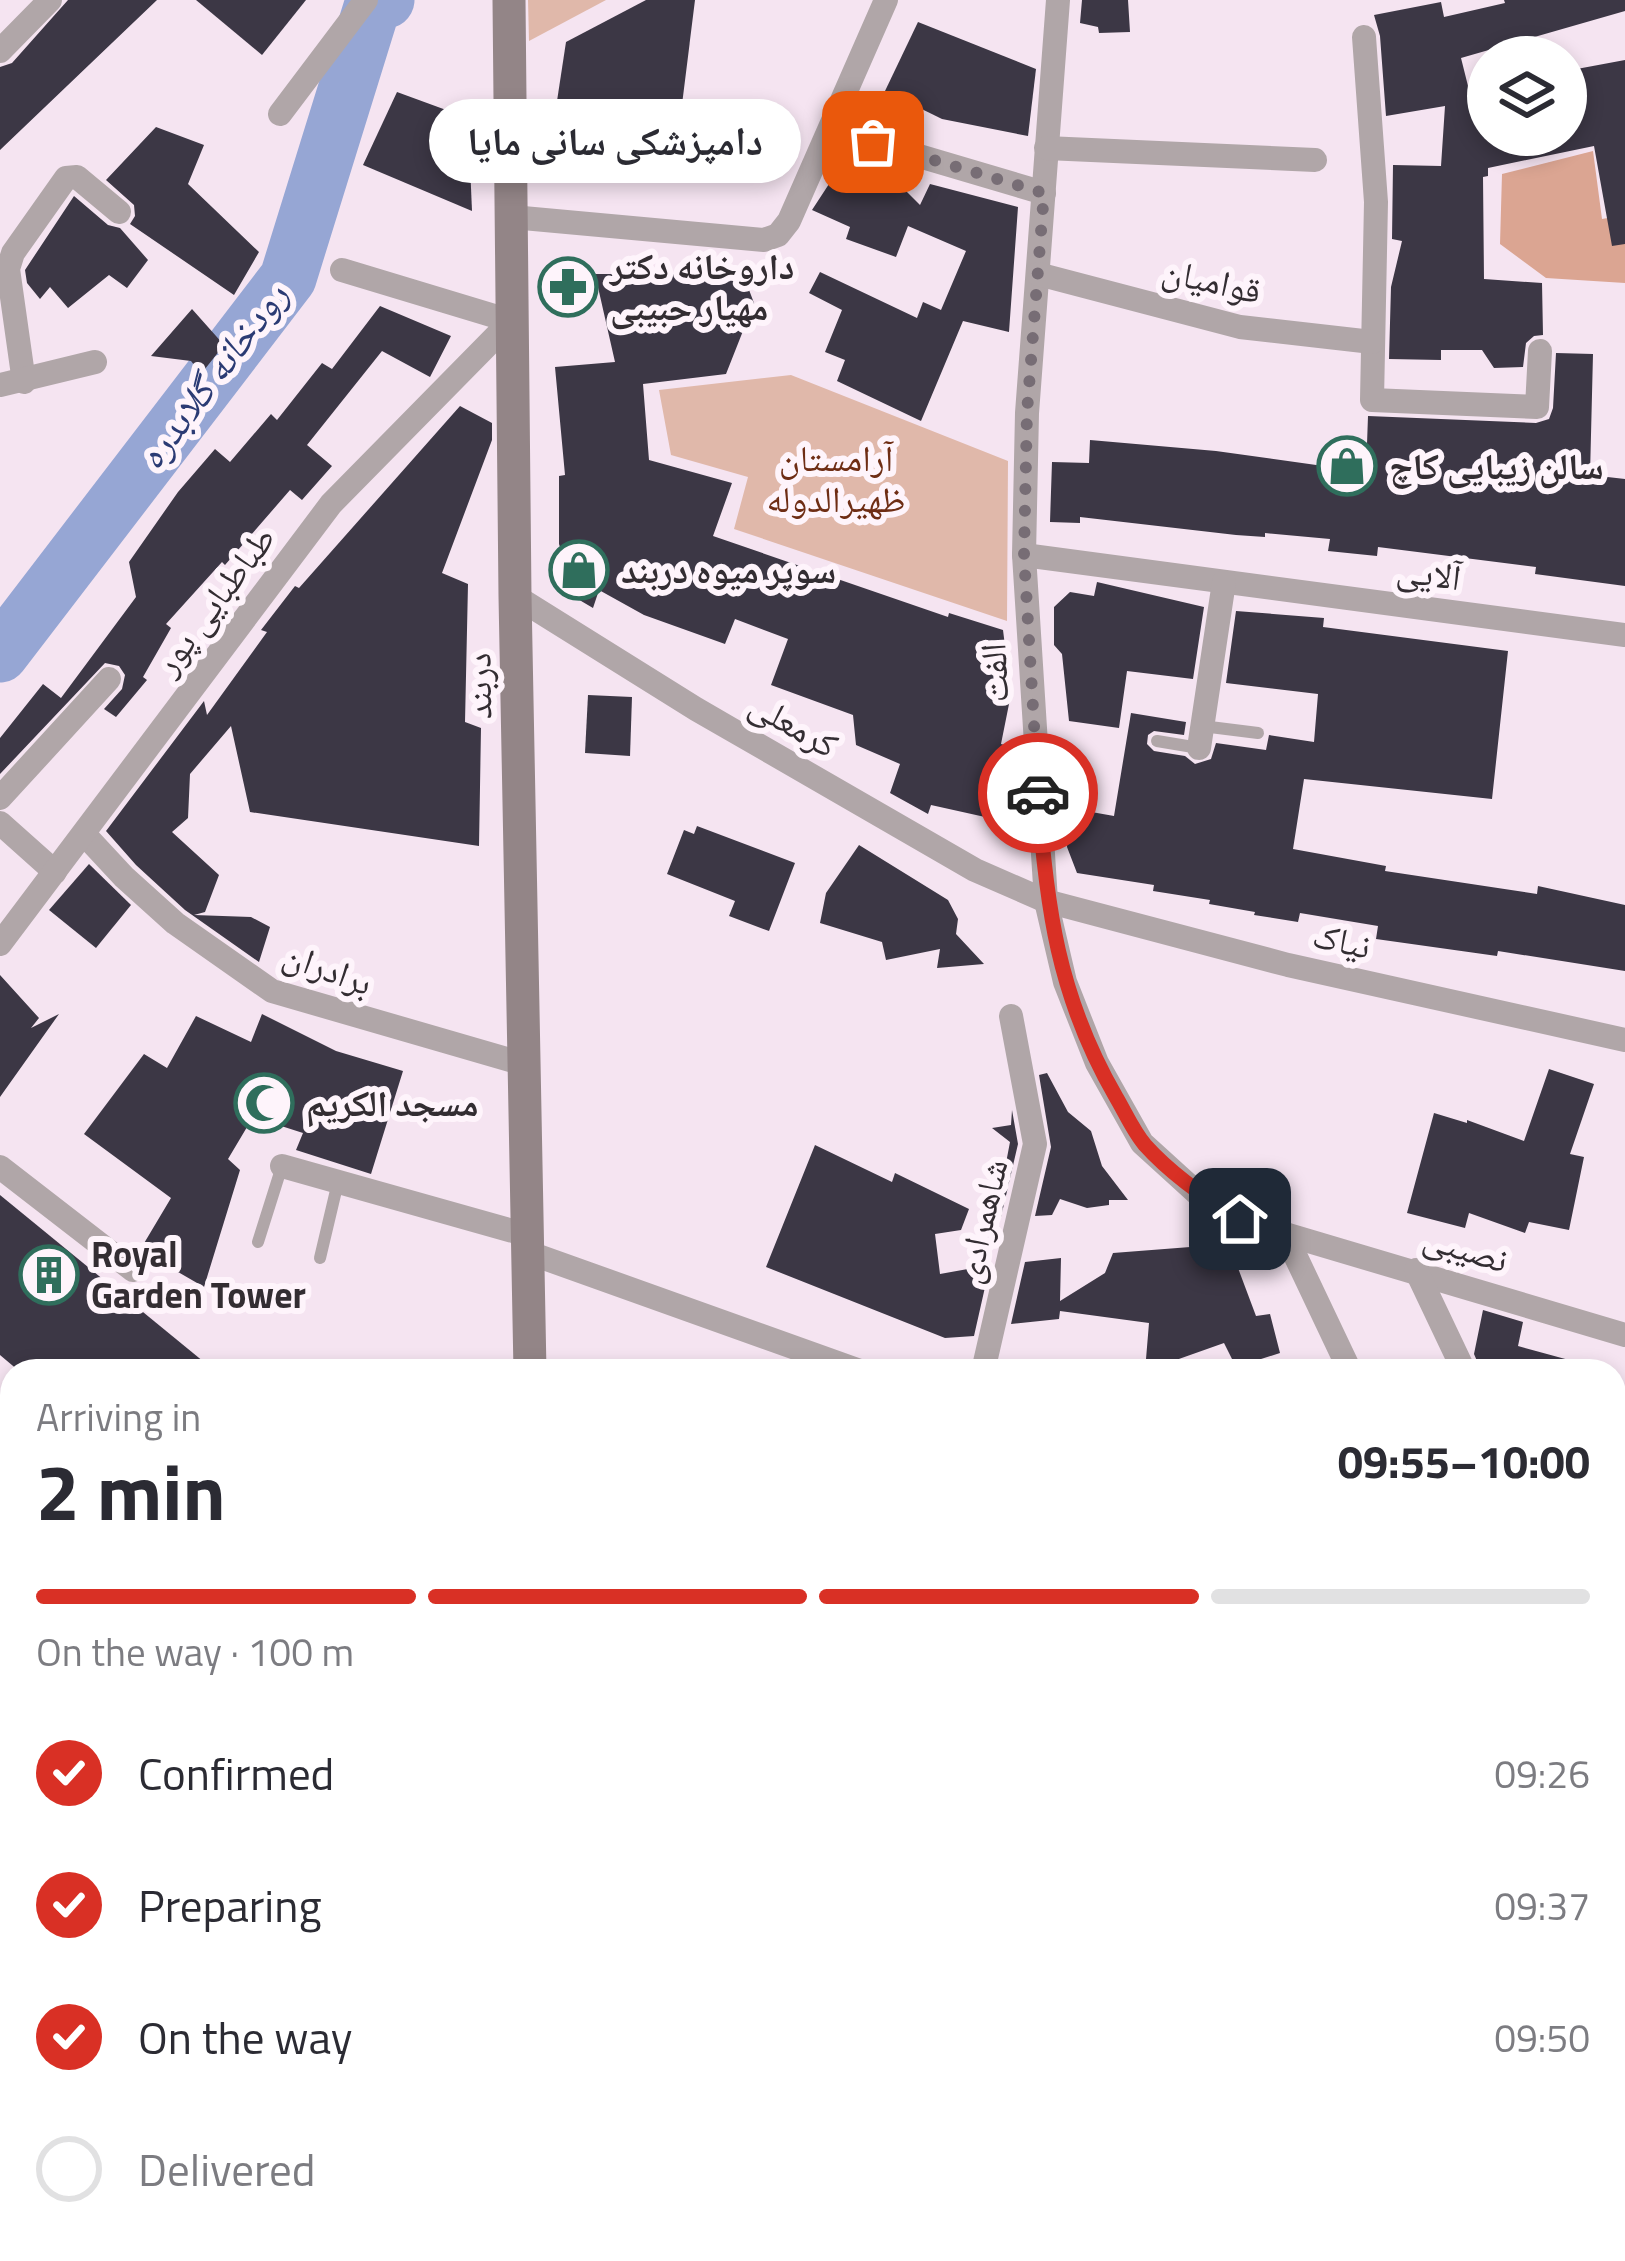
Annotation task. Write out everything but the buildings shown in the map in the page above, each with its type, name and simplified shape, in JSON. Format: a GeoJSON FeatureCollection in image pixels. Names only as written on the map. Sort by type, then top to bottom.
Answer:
{"type":"FeatureCollection","features":[{"type":"Feature","properties":{"kind":"main road","name":"دربند"},"geometry":{"type":"LineString","coordinates":[[509,0],[530,1359]]}},
{"type":"Feature","properties":{"kind":"street"},"geometry":{"type":"LineString","coordinates":[[0,51],[28,10],[50,0]]}},
{"type":"Feature","properties":{"kind":"street"},"geometry":{"type":"LineString","coordinates":[[280,114],[366,0]]}},
{"type":"Feature","properties":{"kind":"street"},"geometry":{"type":"LineString","coordinates":[[512,217],[764,240],[778,235],[831,130],[886,0]]}},
{"type":"Feature","properties":{"kind":"street","name":"الفت"},"geometry":{"type":"LineString","coordinates":[[1058,0],[1027,412],[1024,555],[1046,901],[1065,982],[1097,1064],[1142,1143],[1197,1193],[1240,1219],[1285,1234]]}},
{"type":"Feature","properties":{"kind":"street"},"geometry":{"type":"LineString","coordinates":[[1364,37],[1376,202],[1372,400],[1537,406],[1540,351]]}},
{"type":"Feature","properties":{"kind":"street"},"geometry":{"type":"LineString","coordinates":[[831,130],[1044,193]]}},
{"type":"Feature","properties":{"kind":"street"},"geometry":{"type":"LineString","coordinates":[[1046,148],[1315,160]]}},
{"type":"Feature","properties":{"kind":"street"},"geometry":{"type":"LineString","coordinates":[[95,362],[12,383],[9,261],[66,178],[77,177],[119,212]]}},
{"type":"Feature","properties":{"kind":"street"},"geometry":{"type":"LineString","coordinates":[[342,270],[512,321]]}},
{"type":"Feature","properties":{"kind":"street","name":"قوامیان"},"geometry":{"type":"LineString","coordinates":[[1038,274],[1240,327],[1372,342]]}},
{"type":"Feature","properties":{"kind":"street","name":"طباطبایی پور"},"geometry":{"type":"LineString","coordinates":[[0,944],[331,504],[512,321]]}},
{"type":"Feature","properties":{"kind":"street","name":"آلایی"},"geometry":{"type":"LineString","coordinates":[[1024,555],[1625,635]]}},
{"type":"Feature","properties":{"kind":"street"},"geometry":{"type":"LineString","coordinates":[[1200,737],[1224,582]]}},
{"type":"Feature","properties":{"kind":"street","name":"کرمعلی"},"geometry":{"type":"LineString","coordinates":[[515,596],[696,709],[975,870],[1046,901]]}},
{"type":"Feature","properties":{"kind":"street"},"geometry":{"type":"LineString","coordinates":[[0,798],[109,679]]}},
{"type":"Feature","properties":{"kind":"street"},"geometry":{"type":"LineString","coordinates":[[0,823],[55,872]]}},
{"type":"Feature","properties":{"kind":"street","name":"برادران"},"geometry":{"type":"LineString","coordinates":[[84,834],[175,923],[272,992],[524,1064]]}},
{"type":"Feature","properties":{"kind":"street","name":"نیاک"},"geometry":{"type":"LineString","coordinates":[[1046,901],[1288,965],[1625,1040]]}},
{"type":"Feature","properties":{"kind":"street","name":"شاهمرادی"},"geometry":{"type":"LineString","coordinates":[[985,1359],[1035,1144],[1011,1016]]}},
{"type":"Feature","properties":{"kind":"street"},"geometry":{"type":"LineString","coordinates":[[282,1166],[527,1244],[829,1359]]}},
{"type":"Feature","properties":{"kind":"street"},"geometry":{"type":"LineString","coordinates":[[0,1167],[133,1270]]}},
{"type":"Feature","properties":{"kind":"street"},"geometry":{"type":"LineString","coordinates":[[1285,1234],[1344,1359]]}},
{"type":"Feature","properties":{"kind":"street","name":"نصیبی"},"geometry":{"type":"LineString","coordinates":[[1285,1234],[1625,1335]]}},
{"type":"Feature","properties":{"kind":"street"},"geometry":{"type":"LineString","coordinates":[[1415,1270],[1458,1359]]}},
{"type":"Feature","properties":{"kind":"lane"},"geometry":{"type":"LineString","coordinates":[[1157,741],[1258,733]]}},
{"type":"Feature","properties":{"kind":"lane"},"geometry":{"type":"LineString","coordinates":[[258,1242],[282,1166]]}},
{"type":"Feature","properties":{"kind":"lane"},"geometry":{"type":"LineString","coordinates":[[320,1258],[338,1182]]}},
{"type":"Feature","properties":{"kind":"green space"},"geometry":{"type":"Polygon","coordinates":[[[528,0],[606,0],[529,41],[528,0]]]}},
{"type":"Feature","properties":{"kind":"green space","name":"آرامستان ظهیرالدوله"},"geometry":{"type":"Polygon","coordinates":[[[791,375],[1008,461],[1007,621],[734,529],[748,477],[671,455],[659,390],[791,375]]]}},
{"type":"Feature","properties":{"kind":"shaded area"},"geometry":{"type":"Polygon","coordinates":[[[1593,151],[1602,219],[1625,215],[1625,283],[1546,278],[1500,244],[1502,174],[1593,151]]]}},
{"type":"Feature","properties":{"kind":"waterway","name":"رودخانه گلابدره"},"geometry":{"type":"LineString","coordinates":[[0,654],[288,278],[373,4],[386,0]]}},
{"type":"Feature","properties":{"kind":"way so far"},"geometry":{"type":"LineString","coordinates":[[873,142],[1044,193],[1027,412],[1024,555],[1038,793]]}},
{"type":"Feature","properties":{"kind":"place","name":"دامپزشکی سانی مایا"},"geometry":{"type":"Point","coordinates":[873,142]}},
{"type":"Feature","properties":{"kind":"place","name":"داروخانه دکتر مهیار حبیبی"},"geometry":{"type":"Point","coordinates":[568,287]}},
{"type":"Feature","properties":{"kind":"place","name":"سالن زیبایی کاچ"},"geometry":{"type":"Point","coordinates":[1347,466]}},
{"type":"Feature","properties":{"kind":"place","name":"سوپر میوه دربند"},"geometry":{"type":"Point","coordinates":[579,570]}},
{"type":"Feature","properties":{"kind":"place","name":"مسجد الکریم"},"geometry":{"type":"Point","coordinates":[264,1103]}},
{"type":"Feature","properties":{"kind":"place","name":"Royal Garden Tower"},"geometry":{"type":"Point","coordinates":[49,1275]}},
{"type":"Feature","properties":{"kind":"route"},"geometry":{"type":"LineString","coordinates":[[1038,793],[1046,901],[1065,982],[1097,1064],[1142,1143],[1197,1193],[1240,1219]]}}]}
